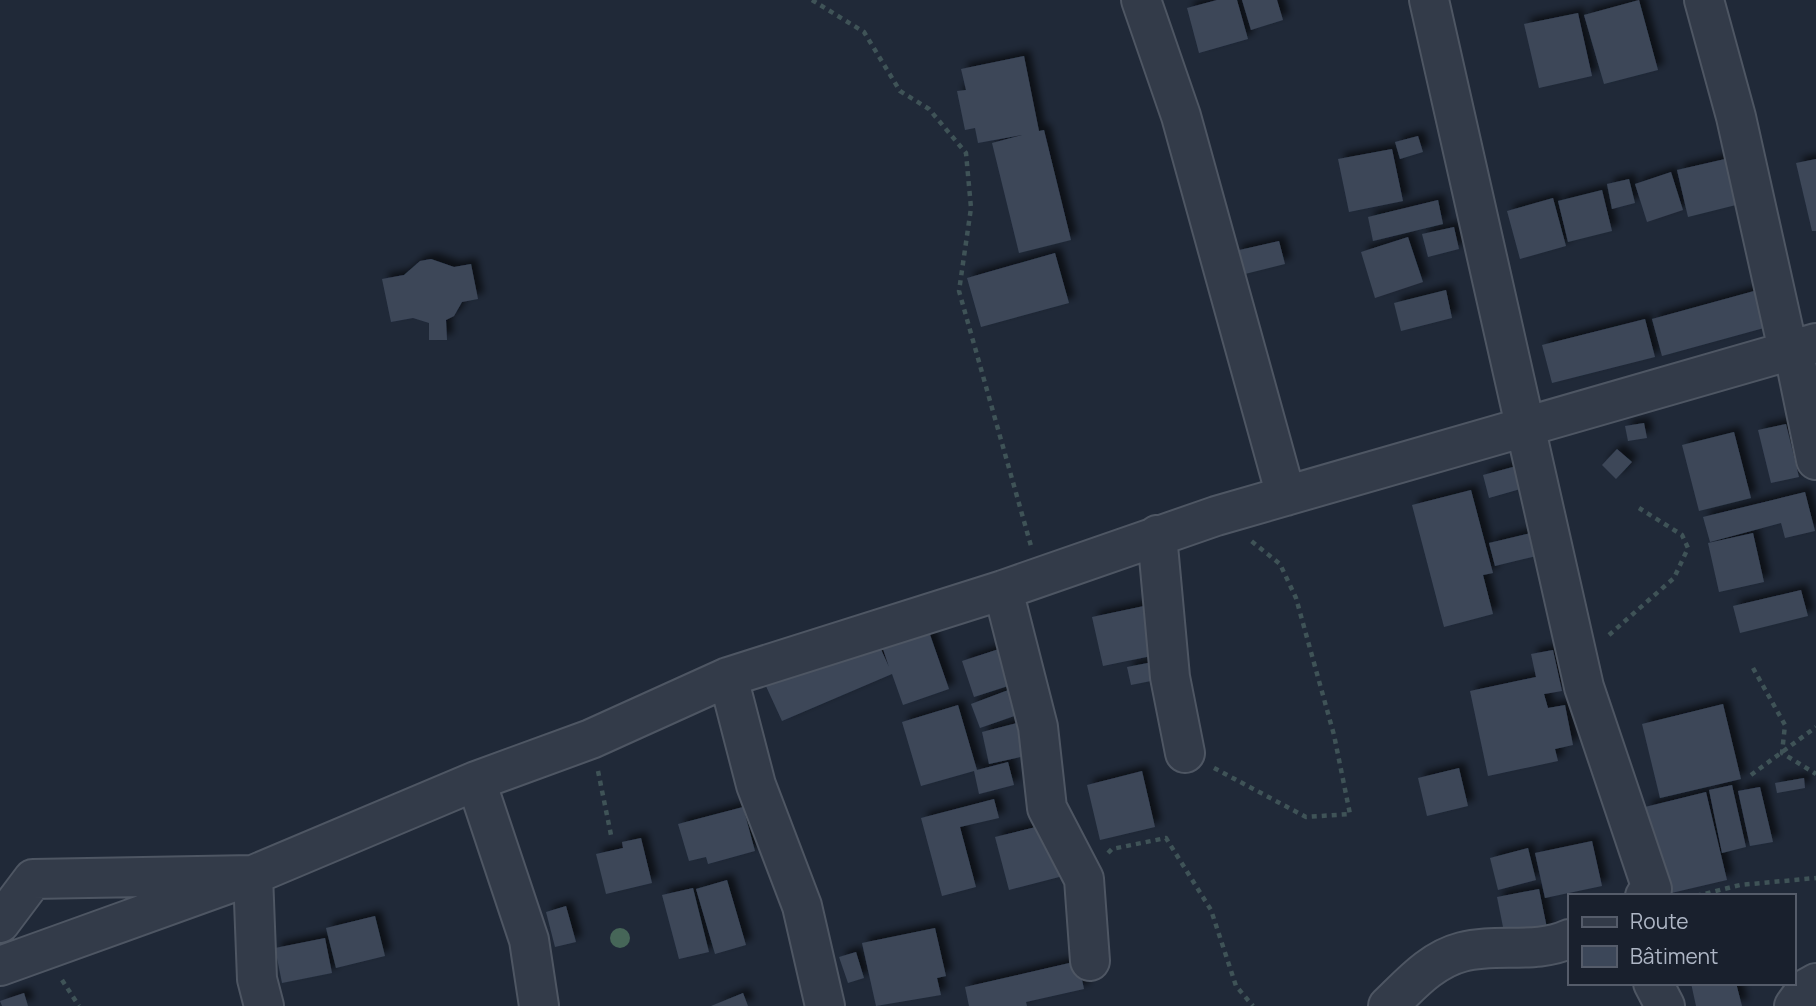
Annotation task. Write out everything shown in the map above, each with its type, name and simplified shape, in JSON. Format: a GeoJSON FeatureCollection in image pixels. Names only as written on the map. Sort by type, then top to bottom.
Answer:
{"type":"FeatureCollection","features":[{"type":"Feature","properties":{"kind":"street"},"geometry":{"type":"LineString","coordinates":[[1141,0],[1181,116],[1286,496]]}},
{"type":"Feature","properties":{"kind":"street"},"geometry":{"type":"LineString","coordinates":[[1429,0],[1581,671],[1652,889],[1647,894]]}},
{"type":"Feature","properties":{"kind":"street"},"geometry":{"type":"LineString","coordinates":[[1704,0],[1799,347],[1816,460]]}},
{"type":"Feature","properties":{"kind":"street"},"geometry":{"type":"LineString","coordinates":[[0,966],[253,875],[476,780],[591,739],[728,677],[1003,590],[1219,515],[1799,347]]}},
{"type":"Feature","properties":{"kind":"street"},"geometry":{"type":"LineString","coordinates":[[1157,535],[1170,677],[1185,753]]}},
{"type":"Feature","properties":{"kind":"street"},"geometry":{"type":"LineString","coordinates":[[1003,590],[1038,727],[1047,808],[1084,879],[1090,961]]}},
{"type":"Feature","properties":{"kind":"street"},"geometry":{"type":"LineString","coordinates":[[728,677],[756,785],[802,906],[825,1006]]}},
{"type":"Feature","properties":{"kind":"street"},"geometry":{"type":"LineString","coordinates":[[476,780],[529,940],[539,1006]]}},
{"type":"Feature","properties":{"kind":"street"},"geometry":{"type":"LineString","coordinates":[[0,923],[33,879],[253,875]]}},
{"type":"Feature","properties":{"kind":"street"},"geometry":{"type":"LineString","coordinates":[[253,875],[257,979],[264,1006]]}},
{"type":"Feature","properties":{"kind":"street"},"geometry":{"type":"LineString","coordinates":[[1388,1006],[1429,967],[1462,952],[1555,946],[1568,940]]}},
{"type":"Feature","properties":{"kind":"street"},"geometry":{"type":"LineString","coordinates":[[1794,1006],[1807,988],[1816,982]]}},
{"type":"Feature","properties":{"kind":"street"},"geometry":{"type":"LineString","coordinates":[[1654,985],[1665,1006]]}},
{"type":"Feature","properties":{"kind":"path"},"geometry":{"type":"LineString","coordinates":[[812,0],[864,32],[900,91],[929,109],[965,153],[971,208],[959,291],[982,381],[1040,577]]}},
{"type":"Feature","properties":{"kind":"path"},"geometry":{"type":"LineString","coordinates":[[1581,671],[1594,660],[1609,635],[1674,578],[1688,548],[1682,535],[1639,508]]}},
{"type":"Feature","properties":{"kind":"path"},"geometry":{"type":"LineString","coordinates":[[1185,753],[1306,817],[1350,814],[1334,735],[1296,598],[1280,564],[1219,515]]}},
{"type":"Feature","properties":{"kind":"path"},"geometry":{"type":"LineString","coordinates":[[1753,668],[1785,725],[1782,753]]}},
{"type":"Feature","properties":{"kind":"path"},"geometry":{"type":"LineString","coordinates":[[1751,775],[1816,727]]}},
{"type":"Feature","properties":{"kind":"path"},"geometry":{"type":"LineString","coordinates":[[591,739],[611,835]]}},
{"type":"Feature","properties":{"kind":"path"},"geometry":{"type":"LineString","coordinates":[[1782,753],[1816,774]]}},
{"type":"Feature","properties":{"kind":"path"},"geometry":{"type":"LineString","coordinates":[[1084,879],[1112,849],[1166,838],[1212,910],[1236,986],[1253,1006]]}},
{"type":"Feature","properties":{"kind":"path"},"geometry":{"type":"LineString","coordinates":[[1704,894],[1740,885],[1816,878]]}},
{"type":"Feature","properties":{"kind":"building"},"geometry":{"type":"Polygon","coordinates":[[[1217,0],[1237,0],[1248,39],[1199,53],[1187,8],[1217,0]]]}},
{"type":"Feature","properties":{"kind":"building"},"geometry":{"type":"Polygon","coordinates":[[[1242,0],[1277,0],[1283,20],[1251,30],[1242,0]]]}},
{"type":"Feature","properties":{"kind":"building"},"geometry":{"type":"Polygon","coordinates":[[[1639,0],[1658,70],[1604,84],[1584,15],[1639,0]]]}},
{"type":"Feature","properties":{"kind":"building"},"geometry":{"type":"Polygon","coordinates":[[[1578,13],[1592,76],[1539,88],[1524,24],[1578,13]]]}},
{"type":"Feature","properties":{"kind":"building"},"geometry":{"type":"Polygon","coordinates":[[[1024,56],[1039,131],[1044,130],[1071,240],[1019,253],[992,143],[1022,135],[978,143],[975,128],[965,130],[957,91],[966,90],[961,69],[1024,56]]]}},
{"type":"Feature","properties":{"kind":"building"},"geometry":{"type":"Polygon","coordinates":[[[1418,136],[1423,152],[1400,159],[1395,142],[1418,136]]]}},
{"type":"Feature","properties":{"kind":"building"},"geometry":{"type":"Polygon","coordinates":[[[1392,149],[1403,201],[1349,212],[1338,159],[1392,149]]]}},
{"type":"Feature","properties":{"kind":"building"},"geometry":{"type":"Polygon","coordinates":[[[1725,159],[1736,205],[1688,217],[1677,170],[1725,159]]]}},
{"type":"Feature","properties":{"kind":"building"},"geometry":{"type":"Polygon","coordinates":[[[1816,159],[1816,231],[1812,231],[1796,163],[1816,159]]]}},
{"type":"Feature","properties":{"kind":"building"},"geometry":{"type":"Polygon","coordinates":[[[1671,172],[1683,210],[1647,222],[1635,184],[1671,172]]]}},
{"type":"Feature","properties":{"kind":"building"},"geometry":{"type":"Polygon","coordinates":[[[1629,179],[1635,203],[1612,209],[1607,184],[1629,179]]]}},
{"type":"Feature","properties":{"kind":"building"},"geometry":{"type":"Polygon","coordinates":[[[1602,190],[1612,231],[1568,242],[1558,201],[1602,190]]]}},
{"type":"Feature","properties":{"kind":"building"},"geometry":{"type":"Polygon","coordinates":[[[1553,198],[1566,246],[1520,259],[1507,211],[1553,198]]]}},
{"type":"Feature","properties":{"kind":"building"},"geometry":{"type":"Polygon","coordinates":[[[1438,200],[1443,224],[1373,241],[1368,217],[1438,200]]]}},
{"type":"Feature","properties":{"kind":"building"},"geometry":{"type":"Polygon","coordinates":[[[1454,227],[1459,249],[1428,257],[1422,234],[1454,227]]]}},
{"type":"Feature","properties":{"kind":"building"},"geometry":{"type":"Polygon","coordinates":[[[1408,237],[1423,282],[1375,298],[1361,252],[1408,237]]]}},
{"type":"Feature","properties":{"kind":"building"},"geometry":{"type":"Polygon","coordinates":[[[1279,241],[1285,264],[1241,275],[1235,251],[1279,241]]]}},
{"type":"Feature","properties":{"kind":"building"},"geometry":{"type":"Polygon","coordinates":[[[1055,253],[1069,303],[981,327],[967,278],[1055,253]]]}},
{"type":"Feature","properties":{"kind":"building"},"geometry":{"type":"Polygon","coordinates":[[[431,259],[454,267],[471,264],[478,299],[462,302],[454,316],[446,320],[447,340],[429,340],[429,323],[413,318],[391,322],[382,279],[404,275],[420,261],[431,259]]]}},
{"type":"Feature","properties":{"kind":"building"},"geometry":{"type":"Polygon","coordinates":[[[1446,290],[1452,318],[1401,331],[1394,303],[1446,290]]]}},
{"type":"Feature","properties":{"kind":"building"},"geometry":{"type":"Polygon","coordinates":[[[1754,291],[1764,328],[1662,356],[1652,319],[1754,291]]]}},
{"type":"Feature","properties":{"kind":"building"},"geometry":{"type":"Polygon","coordinates":[[[1645,319],[1655,357],[1552,383],[1542,345],[1645,319]]]}},
{"type":"Feature","properties":{"kind":"building"},"geometry":{"type":"Polygon","coordinates":[[[1644,423],[1647,438],[1628,441],[1625,426],[1644,423]]]}},
{"type":"Feature","properties":{"kind":"building"},"geometry":{"type":"Polygon","coordinates":[[[1786,424],[1799,477],[1771,483],[1758,430],[1786,424]]]}},
{"type":"Feature","properties":{"kind":"building"},"geometry":{"type":"Polygon","coordinates":[[[1734,432],[1751,498],[1699,511],[1682,445],[1734,432]]]}},
{"type":"Feature","properties":{"kind":"building"},"geometry":{"type":"Polygon","coordinates":[[[1617,449],[1632,462],[1616,479],[1602,465],[1617,449]]]}},
{"type":"Feature","properties":{"kind":"building"},"geometry":{"type":"Polygon","coordinates":[[[1524,464],[1531,486],[1489,498],[1483,475],[1524,464]]]}},
{"type":"Feature","properties":{"kind":"building"},"geometry":{"type":"Polygon","coordinates":[[[1471,490],[1493,573],[1483,575],[1493,614],[1444,627],[1412,505],[1471,490]]]}},
{"type":"Feature","properties":{"kind":"building"},"geometry":{"type":"Polygon","coordinates":[[[1805,492],[1815,531],[1785,538],[1781,523],[1710,542],[1703,517],[1805,492]]]}},
{"type":"Feature","properties":{"kind":"building"},"geometry":{"type":"Polygon","coordinates":[[[1539,531],[1545,554],[1495,566],[1489,543],[1539,531]]]}},
{"type":"Feature","properties":{"kind":"building"},"geometry":{"type":"Polygon","coordinates":[[[1753,533],[1764,582],[1719,592],[1708,543],[1753,533]]]}},
{"type":"Feature","properties":{"kind":"building"},"geometry":{"type":"Polygon","coordinates":[[[1801,590],[1808,616],[1740,633],[1733,606],[1801,590]]]}},
{"type":"Feature","properties":{"kind":"building"},"geometry":{"type":"Polygon","coordinates":[[[1144,606],[1156,655],[1103,666],[1092,617],[1144,606]]]}},
{"type":"Feature","properties":{"kind":"building"},"geometry":{"type":"Polygon","coordinates":[[[927,626],[949,689],[903,705],[892,674],[782,721],[765,684],[875,636],[889,667],[881,643],[927,626]]]}},
{"type":"Feature","properties":{"kind":"building"},"geometry":{"type":"Polygon","coordinates":[[[999,649],[1011,685],[974,697],[962,661],[999,649]]]}},
{"type":"Feature","properties":{"kind":"building"},"geometry":{"type":"Polygon","coordinates":[[[1553,650],[1562,691],[1544,694],[1548,708],[1565,705],[1573,745],[1555,749],[1558,761],[1488,776],[1470,691],[1536,677],[1531,654],[1553,650]]]}},
{"type":"Feature","properties":{"kind":"building"},"geometry":{"type":"Polygon","coordinates":[[[1158,661],[1161,679],[1131,685],[1127,667],[1158,661]]]}},
{"type":"Feature","properties":{"kind":"building"},"geometry":{"type":"Polygon","coordinates":[[[1011,689],[1020,714],[980,728],[971,704],[1011,689]]]}},
{"type":"Feature","properties":{"kind":"building"},"geometry":{"type":"Polygon","coordinates":[[[1723,704],[1741,779],[1660,798],[1642,724],[1723,704]]]}},
{"type":"Feature","properties":{"kind":"building"},"geometry":{"type":"Polygon","coordinates":[[[958,705],[977,770],[1008,762],[1014,785],[979,794],[974,771],[921,786],[902,722],[958,705]]]}},
{"type":"Feature","properties":{"kind":"building"},"geometry":{"type":"Polygon","coordinates":[[[1017,723],[1025,756],[989,764],[982,732],[1017,723]]]}},
{"type":"Feature","properties":{"kind":"building"},"geometry":{"type":"Polygon","coordinates":[[[1459,768],[1468,806],[1427,816],[1418,778],[1459,768]]]}},
{"type":"Feature","properties":{"kind":"building"},"geometry":{"type":"Polygon","coordinates":[[[1142,771],[1155,827],[1100,840],[1087,785],[1142,771]]]}},
{"type":"Feature","properties":{"kind":"building"},"geometry":{"type":"Polygon","coordinates":[[[1804,778],[1805,788],[1777,793],[1775,783],[1804,778]]]}},
{"type":"Feature","properties":{"kind":"building"},"geometry":{"type":"Polygon","coordinates":[[[1732,785],[1746,847],[1722,853],[1709,790],[1732,785]]]}},
{"type":"Feature","properties":{"kind":"building"},"geometry":{"type":"Polygon","coordinates":[[[1760,787],[1773,842],[1750,846],[1738,791],[1760,787]]]}},
{"type":"Feature","properties":{"kind":"building"},"geometry":{"type":"Polygon","coordinates":[[[1706,792],[1727,880],[1667,894],[1645,807],[1706,792]]]}},
{"type":"Feature","properties":{"kind":"building"},"geometry":{"type":"Polygon","coordinates":[[[994,799],[999,818],[960,827],[976,887],[942,896],[921,818],[994,799]]]}},
{"type":"Feature","properties":{"kind":"building"},"geometry":{"type":"Polygon","coordinates":[[[743,807],[755,851],[708,864],[706,857],[689,861],[678,824],[743,807]]]}},
{"type":"Feature","properties":{"kind":"building"},"geometry":{"type":"Polygon","coordinates":[[[1044,825],[1067,875],[1009,890],[995,837],[1044,825]]]}},
{"type":"Feature","properties":{"kind":"building"},"geometry":{"type":"Polygon","coordinates":[[[641,838],[652,883],[606,894],[596,854],[623,848],[622,842],[641,838]]]}},
{"type":"Feature","properties":{"kind":"building"},"geometry":{"type":"Polygon","coordinates":[[[1592,841],[1602,886],[1545,898],[1535,853],[1592,841]]]}},
{"type":"Feature","properties":{"kind":"building"},"geometry":{"type":"Polygon","coordinates":[[[1528,848],[1536,880],[1498,890],[1490,858],[1528,848]]]}},
{"type":"Feature","properties":{"kind":"building"},"geometry":{"type":"Polygon","coordinates":[[[727,880],[746,945],[715,954],[696,889],[727,880]]]}},
{"type":"Feature","properties":{"kind":"building"},"geometry":{"type":"Polygon","coordinates":[[[693,888],[709,952],[679,959],[662,895],[693,888]]]}},
{"type":"Feature","properties":{"kind":"building"},"geometry":{"type":"Polygon","coordinates":[[[1539,889],[1548,933],[1506,942],[1497,897],[1539,889]]]}},
{"type":"Feature","properties":{"kind":"building"},"geometry":{"type":"Polygon","coordinates":[[[566,906],[576,942],[555,947],[546,912],[566,906]]]}},
{"type":"Feature","properties":{"kind":"building"},"geometry":{"type":"Polygon","coordinates":[[[375,916],[385,956],[336,968],[326,928],[375,916]]]}},
{"type":"Feature","properties":{"kind":"building"},"geometry":{"type":"Polygon","coordinates":[[[935,928],[946,976],[937,978],[941,995],[876,1006],[862,943],[935,928]]]}},
{"type":"Feature","properties":{"kind":"building"},"geometry":{"type":"Polygon","coordinates":[[[325,938],[332,973],[282,983],[275,948],[325,938]]]}},
{"type":"Feature","properties":{"kind":"building"},"geometry":{"type":"Polygon","coordinates":[[[856,952],[864,978],[848,983],[839,957],[856,952]]]}},
{"type":"Feature","properties":{"kind":"building"},"geometry":{"type":"Polygon","coordinates":[[[1078,961],[1084,989],[1026,1002],[1027,1006],[969,1006],[965,987],[1078,961]]]}},
{"type":"Feature","properties":{"kind":"building"},"geometry":{"type":"Polygon","coordinates":[[[1691,985],[1737,985],[1742,1006],[1696,1006],[1691,985]]]}},
{"type":"Feature","properties":{"kind":"building"},"geometry":{"type":"Polygon","coordinates":[[[24,993],[28,1006],[2,1006],[0,1001],[24,993]]]}},
{"type":"Feature","properties":{"kind":"building"},"geometry":{"type":"Polygon","coordinates":[[[743,993],[748,1006],[711,1006],[743,993]]]}}]}
